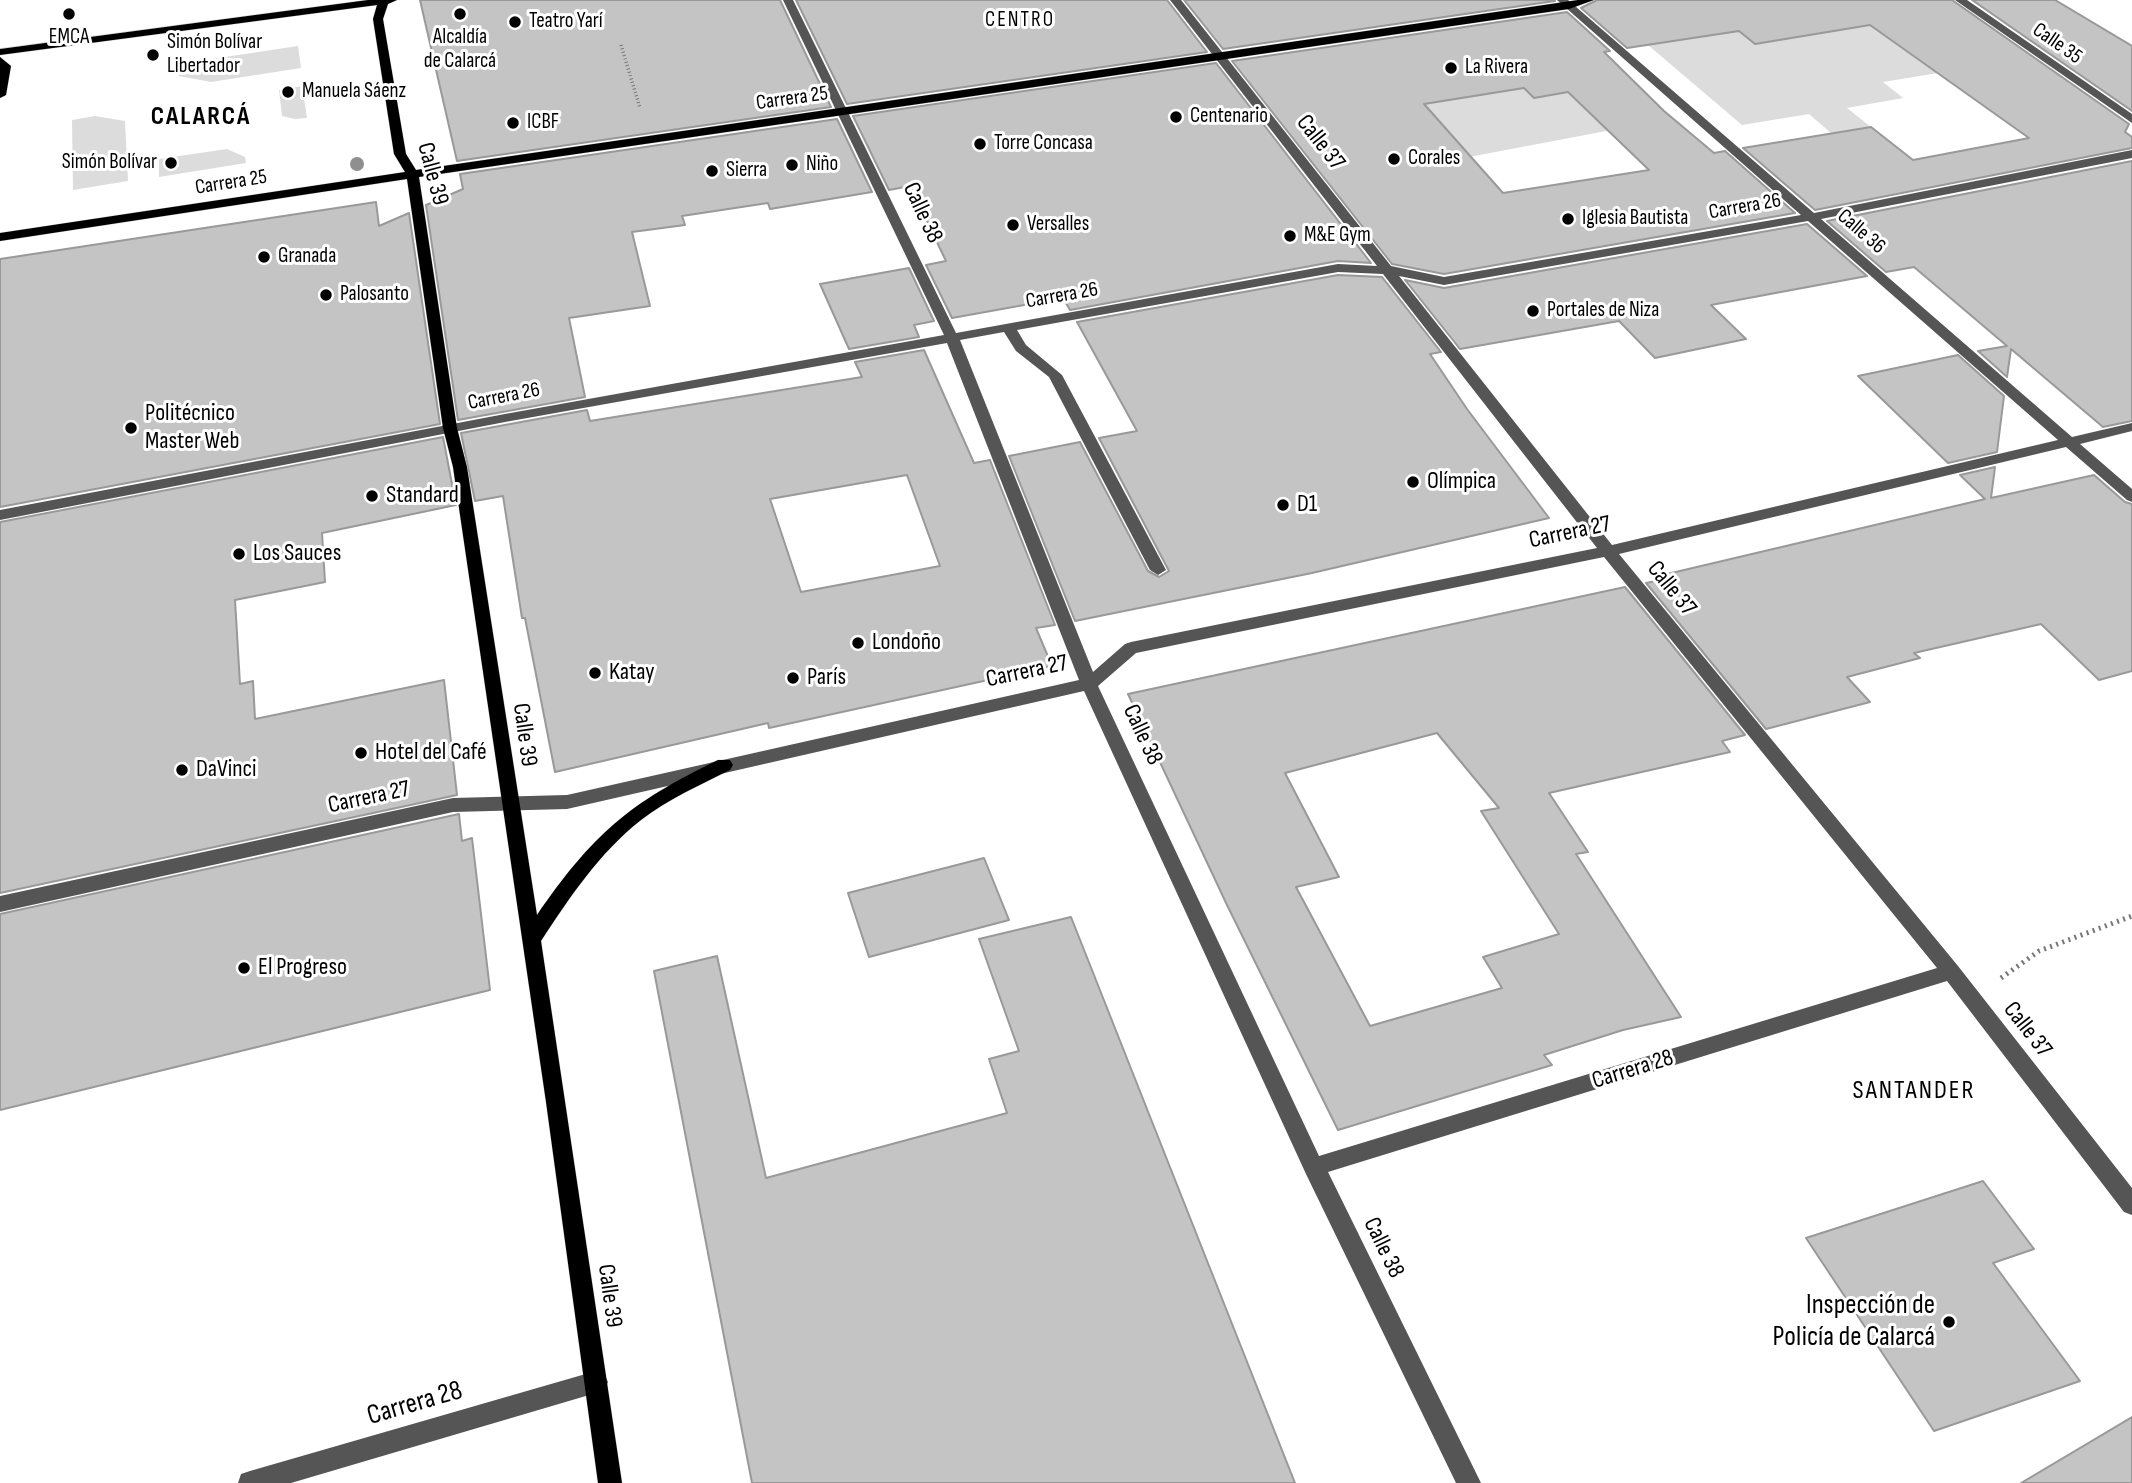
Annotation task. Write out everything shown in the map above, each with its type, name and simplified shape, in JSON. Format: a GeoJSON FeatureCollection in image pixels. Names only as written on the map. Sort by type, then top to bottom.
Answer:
{"type":"FeatureCollection","features":[{"type":"Feature","properties":{"kind":"main road"},"geometry":{"type":"LineString","coordinates":[[0,52],[387,0]]}},
{"type":"Feature","properties":{"kind":"main road","name":"Calle 39"},"geometry":{"type":"LineString","coordinates":[[387,0],[378,19],[400,154],[412,174],[450,429],[460,467],[509,805],[532,939],[610,1483]]}},
{"type":"Feature","properties":{"kind":"main road","name":"Carrera 25"},"geometry":{"type":"LineString","coordinates":[[0,237],[1589,0]]}},
{"type":"Feature","properties":{"kind":"main road"},"geometry":{"type":"LineString","coordinates":[[0,60],[5,66],[0,95]]}},
{"type":"Feature","properties":{"kind":"main road"},"geometry":{"type":"LineString","coordinates":[[532,939],[567,885],[606,840],[635,815],[668,793],[724,765]]}},
{"type":"Feature","properties":{"kind":"street","name":"Calle 38"},"geometry":{"type":"LineString","coordinates":[[788,0],[844,110],[951,336],[1089,684],[1314,1167],[1469,1483]]}},
{"type":"Feature","properties":{"kind":"street","name":"Calle 37"},"geometry":{"type":"LineString","coordinates":[[1175,0],[1390,270],[1608,551],[1951,972],[2132,1205]]}},
{"type":"Feature","properties":{"kind":"street","name":"Calle 35"},"geometry":{"type":"LineString","coordinates":[[1960,0],[2132,119]]}},
{"type":"Feature","properties":{"kind":"street","name":"Calle 36"},"geometry":{"type":"LineString","coordinates":[[1565,3],[2132,497]]}},
{"type":"Feature","properties":{"kind":"street","name":"Carrera 26"},"geometry":{"type":"LineString","coordinates":[[0,515],[951,336],[1338,268],[1390,270],[1444,281],[1812,217],[2132,154]]}},
{"type":"Feature","properties":{"kind":"street"},"geometry":{"type":"LineString","coordinates":[[1008,327],[1021,348],[1055,375],[1158,570]]}},
{"type":"Feature","properties":{"kind":"street","name":"Carrera 27"},"geometry":{"type":"LineString","coordinates":[[0,904],[453,805],[567,802],[1089,684],[1131,648],[1608,551],[2132,427]]}},
{"type":"Feature","properties":{"kind":"street","name":"Carrera 28"},"geometry":{"type":"LineString","coordinates":[[1314,1167],[1951,972]]}},
{"type":"Feature","properties":{"kind":"street","name":"Carrera 28"},"geometry":{"type":"LineString","coordinates":[[250,1483],[596,1382]]}},
{"type":"Feature","properties":{"kind":"path"},"geometry":{"type":"LineString","coordinates":[[621,45],[649,139]]}},
{"type":"Feature","properties":{"kind":"path"},"geometry":{"type":"LineString","coordinates":[[1972,999],[2039,951],[2132,916]]}},
{"type":"Feature","properties":{"kind":"shaded area"},"geometry":{"type":"Polygon","coordinates":[[[1863,20],[1893,42],[1977,28],[1938,73],[1883,82],[1903,98],[1847,108],[1871,127],[1831,133],[1809,114],[1742,125],[1648,45],[1683,39],[1672,29],[1863,20]]]}},
{"type":"Feature","properties":{"kind":"shaded area"},"geometry":{"type":"Polygon","coordinates":[[[298,46],[301,68],[211,82],[179,76],[178,64],[298,46]]]}},
{"type":"Feature","properties":{"kind":"shaded area"},"geometry":{"type":"Polygon","coordinates":[[[302,86],[307,118],[282,116],[279,90],[302,86]]]}},
{"type":"Feature","properties":{"kind":"shaded area"},"geometry":{"type":"Polygon","coordinates":[[[1524,88],[1534,98],[1568,92],[1617,129],[1469,157],[1410,106],[1524,88]]]}},
{"type":"Feature","properties":{"kind":"shaded area"},"geometry":{"type":"Polygon","coordinates":[[[95,116],[125,121],[128,181],[73,190],[72,120],[95,116]]]}},
{"type":"Feature","properties":{"kind":"shaded area"},"geometry":{"type":"Polygon","coordinates":[[[227,149],[245,157],[246,163],[159,177],[159,159],[227,149]]]}},
{"type":"Feature","properties":{"kind":"building"},"geometry":{"type":"Polygon","coordinates":[[[420,0],[780,0],[831,107],[457,161],[420,0]]]}},
{"type":"Feature","properties":{"kind":"building"},"geometry":{"type":"Polygon","coordinates":[[[796,0],[1167,0],[1207,52],[847,104],[796,0]]]}},
{"type":"Feature","properties":{"kind":"building"},"geometry":{"type":"Polygon","coordinates":[[[1184,0],[1554,0],[1555,1],[1223,49],[1184,0]]]}},
{"type":"Feature","properties":{"kind":"building"},"geometry":{"type":"Polygon","coordinates":[[[1597,0],[1952,0],[2129,124],[2125,132],[2132,137],[2132,148],[1815,210],[1743,148],[1871,127],[1913,160],[2029,138],[1870,25],[1755,44],[1739,31],[1627,48],[1581,8],[1597,0]]]}},
{"type":"Feature","properties":{"kind":"building"},"geometry":{"type":"Polygon","coordinates":[[[1972,0],[2055,0],[2132,46],[2132,111],[1972,0]]]}},
{"type":"Feature","properties":{"kind":"building"},"geometry":{"type":"Polygon","coordinates":[[[1567,12],[1610,51],[1604,52],[1664,111],[1714,153],[1725,151],[1795,213],[1444,274],[1392,264],[1232,61],[1567,12]],[[1524,88],[1424,104],[1503,193],[1649,170],[1568,92],[1534,98],[1524,88]]]}},
{"type":"Feature","properties":{"kind":"building"},"geometry":{"type":"Polygon","coordinates":[[[1216,63],[1371,263],[1338,261],[1070,310],[1063,298],[952,318],[926,265],[946,261],[910,186],[889,190],[853,116],[1216,63]]]}},
{"type":"Feature","properties":{"kind":"building"},"geometry":{"type":"Polygon","coordinates":[[[837,119],[872,192],[770,209],[768,203],[682,216],[685,225],[632,232],[650,306],[569,318],[585,397],[458,420],[426,205],[463,189],[460,174],[837,119]]]}},
{"type":"Feature","properties":{"kind":"building"},"geometry":{"type":"Polygon","coordinates":[[[2132,161],[2132,421],[2103,427],[2011,349],[2007,377],[1978,351],[2007,346],[1914,267],[1886,272],[1827,221],[2132,161]]]}},
{"type":"Feature","properties":{"kind":"building"},"geometry":{"type":"Polygon","coordinates":[[[376,202],[379,226],[409,213],[440,424],[0,507],[0,259],[376,202]]]}},
{"type":"Feature","properties":{"kind":"building"},"geometry":{"type":"Polygon","coordinates":[[[1807,224],[1867,276],[1711,305],[1746,339],[1655,358],[1619,321],[1460,349],[1405,280],[1444,288],[1807,224]]]}},
{"type":"Feature","properties":{"kind":"building"},"geometry":{"type":"Polygon","coordinates":[[[909,268],[934,321],[914,325],[919,337],[849,349],[820,284],[909,268]]]}},
{"type":"Feature","properties":{"kind":"building"},"geometry":{"type":"Polygon","coordinates":[[[1338,275],[1382,277],[1441,352],[1430,354],[1467,409],[1549,518],[1312,573],[1075,621],[1009,456],[1080,442],[1148,571],[1159,577],[1169,571],[1099,438],[1137,431],[1077,322],[1338,275]]]}},
{"type":"Feature","properties":{"kind":"building"},"geometry":{"type":"Polygon","coordinates":[[[924,350],[974,463],[990,460],[1055,625],[1036,628],[1052,666],[769,728],[768,723],[555,772],[525,618],[522,618],[503,496],[475,501],[461,433],[587,410],[590,421],[862,377],[855,362],[924,350]],[[907,475],[770,499],[801,592],[940,566],[907,475]]]}},
{"type":"Feature","properties":{"kind":"building"},"geometry":{"type":"Polygon","coordinates":[[[1958,355],[2004,396],[1997,452],[1948,463],[1858,376],[1958,355]]]}},
{"type":"Feature","properties":{"kind":"building"},"geometry":{"type":"Polygon","coordinates":[[[443,437],[456,505],[322,533],[325,582],[235,600],[240,684],[253,681],[255,719],[444,680],[457,795],[0,893],[0,522],[443,437]]]}},
{"type":"Feature","properties":{"kind":"building"},"geometry":{"type":"Polygon","coordinates":[[[1995,467],[1991,498],[2094,475],[2125,502],[2132,504],[2132,671],[2099,680],[2041,624],[1914,653],[1920,658],[1847,677],[1870,702],[1766,729],[1646,583],[1666,579],[1663,575],[1985,499],[1960,475],[1995,467]]]}},
{"type":"Feature","properties":{"kind":"building"},"geometry":{"type":"Polygon","coordinates":[[[1625,587],[1745,735],[1722,741],[1730,752],[1549,793],[1588,852],[1576,854],[1681,1017],[1623,1030],[1544,1055],[1552,1065],[1338,1130],[1227,905],[1128,694],[1625,587]],[[1437,733],[1285,773],[1339,877],[1296,887],[1370,1026],[1502,988],[1483,957],[1559,934],[1481,811],[1499,808],[1437,733]]]}},
{"type":"Feature","properties":{"kind":"building","name":"El Progreso"},"geometry":{"type":"Polygon","coordinates":[[[459,814],[462,841],[472,838],[490,990],[0,1110],[0,914],[459,814]]]}},
{"type":"Feature","properties":{"kind":"building"},"geometry":{"type":"Polygon","coordinates":[[[984,858],[1009,920],[869,957],[848,893],[984,858]]]}},
{"type":"Feature","properties":{"kind":"building"},"geometry":{"type":"Polygon","coordinates":[[[1071,917],[1295,1483],[752,1483],[654,971],[717,956],[766,1178],[1007,1113],[989,1059],[1019,1051],[979,939],[1071,917]]]}},
{"type":"Feature","properties":{"kind":"building","name":"Inspección de Policía de Calarcá"},"geometry":{"type":"Polygon","coordinates":[[[1983,1181],[2034,1249],[1993,1263],[2080,1381],[1934,1431],[1806,1238],[1983,1181]]]}},
{"type":"Feature","properties":{"kind":"building"},"geometry":{"type":"Polygon","coordinates":[[[2132,1417],[2132,1483],[2021,1483],[2132,1417]]]}},
{"type":"Feature","properties":{"kind":"place","name":"EMCA"},"geometry":{"type":"Point","coordinates":[69,14]}},
{"type":"Feature","properties":{"kind":"place","name":"Alcaldía de Calarcá"},"geometry":{"type":"Point","coordinates":[460,14]}},
{"type":"Feature","properties":{"kind":"place","name":"Teatro Yarí"},"geometry":{"type":"Point","coordinates":[515,22]}},
{"type":"Feature","properties":{"kind":"place","name":"Simón Bolívar Libertador"},"geometry":{"type":"Point","coordinates":[153,55]}},
{"type":"Feature","properties":{"kind":"place","name":"La Rivera"},"geometry":{"type":"Point","coordinates":[1451,68]}},
{"type":"Feature","properties":{"kind":"place","name":"Manuela Sáenz"},"geometry":{"type":"Point","coordinates":[288,92]}},
{"type":"Feature","properties":{"kind":"place","name":"Centenario"},"geometry":{"type":"Point","coordinates":[1176,117]}},
{"type":"Feature","properties":{"kind":"place","name":"ICBF"},"geometry":{"type":"Point","coordinates":[513,123]}},
{"type":"Feature","properties":{"kind":"place","name":"Torre Concasa"},"geometry":{"type":"Point","coordinates":[980,144]}},
{"type":"Feature","properties":{"kind":"place","name":"Corales"},"geometry":{"type":"Point","coordinates":[1394,159]}},
{"type":"Feature","properties":{"kind":"place","name":"Simón Bolívar"},"geometry":{"type":"Point","coordinates":[171,163]}},
{"type":"Feature","properties":{"kind":"place","name":"Niño"},"geometry":{"type":"Point","coordinates":[792,165]}},
{"type":"Feature","properties":{"kind":"place","name":"Sierra"},"geometry":{"type":"Point","coordinates":[712,171]}},
{"type":"Feature","properties":{"kind":"place","name":"Iglesia Bautista"},"geometry":{"type":"Point","coordinates":[1568,219]}},
{"type":"Feature","properties":{"kind":"place","name":"Versalles"},"geometry":{"type":"Point","coordinates":[1013,225]}},
{"type":"Feature","properties":{"kind":"place","name":"M&E Gym"},"geometry":{"type":"Point","coordinates":[1290,236]}},
{"type":"Feature","properties":{"kind":"place","name":"Granada"},"geometry":{"type":"Point","coordinates":[264,257]}},
{"type":"Feature","properties":{"kind":"place","name":"Palosanto"},"geometry":{"type":"Point","coordinates":[326,295]}},
{"type":"Feature","properties":{"kind":"place","name":"Portales de Niza"},"geometry":{"type":"Point","coordinates":[1533,311]}},
{"type":"Feature","properties":{"kind":"place","name":"Politécnico Master Web"},"geometry":{"type":"Point","coordinates":[131,428]}},
{"type":"Feature","properties":{"kind":"place","name":"Olímpica"},"geometry":{"type":"Point","coordinates":[1413,482]}},
{"type":"Feature","properties":{"kind":"place","name":"Standard"},"geometry":{"type":"Point","coordinates":[372,496]}},
{"type":"Feature","properties":{"kind":"place","name":"D1"},"geometry":{"type":"Point","coordinates":[1283,505]}},
{"type":"Feature","properties":{"kind":"place","name":"Los Sauces"},"geometry":{"type":"Point","coordinates":[239,554]}},
{"type":"Feature","properties":{"kind":"place","name":"Londoño"},"geometry":{"type":"Point","coordinates":[858,643]}},
{"type":"Feature","properties":{"kind":"place","name":"Katay"},"geometry":{"type":"Point","coordinates":[595,673]}},
{"type":"Feature","properties":{"kind":"place","name":"París"},"geometry":{"type":"Point","coordinates":[793,678]}},
{"type":"Feature","properties":{"kind":"place","name":"Hotel del Café"},"geometry":{"type":"Point","coordinates":[361,753]}},
{"type":"Feature","properties":{"kind":"place","name":"DaVinci"},"geometry":{"type":"Point","coordinates":[182,770]}},
{"type":"Feature","properties":{"kind":"place","name":"El Progreso"},"geometry":{"type":"Point","coordinates":[244,968]}},
{"type":"Feature","properties":{"kind":"place","name":"Inspección de Policía de Calarcá"},"geometry":{"type":"Point","coordinates":[1949,1322]}},
{"type":"Feature","properties":{"kind":"district","name":"CENTRO"},"geometry":{"type":"Point","coordinates":[1020,21]}},
{"type":"Feature","properties":{"kind":"district","name":"CALARCÁ"},"geometry":{"type":"Point","coordinates":[201,117]}},
{"type":"Feature","properties":{"kind":"district","name":"SANTANDER"},"geometry":{"type":"Point","coordinates":[1914,1091]}}]}
